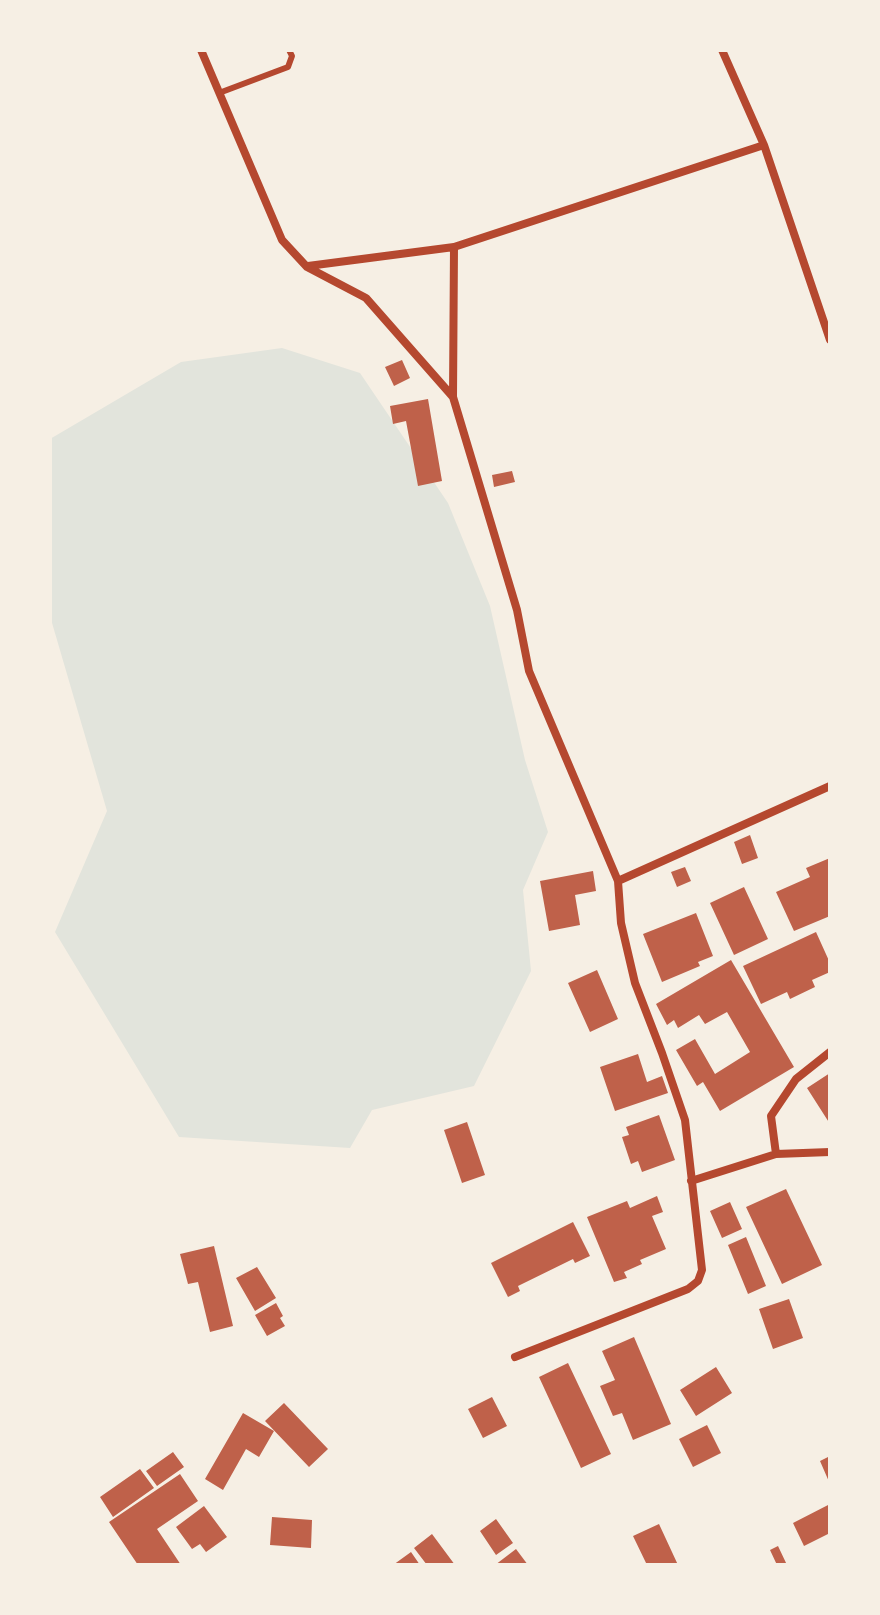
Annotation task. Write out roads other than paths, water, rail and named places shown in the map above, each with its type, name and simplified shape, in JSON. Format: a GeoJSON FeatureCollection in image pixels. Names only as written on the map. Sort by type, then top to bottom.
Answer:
{"type":"FeatureCollection","features":[{"type":"Feature","properties":{"kind":"street"},"geometry":{"type":"LineString","coordinates":[[201,50],[282,240],[307,267],[366,298],[453,397]]}},
{"type":"Feature","properties":{"kind":"street"},"geometry":{"type":"LineString","coordinates":[[722,50],[764,145],[830,340]]}},
{"type":"Feature","properties":{"kind":"street"},"geometry":{"type":"LineString","coordinates":[[307,267],[454,247],[764,145]]}},
{"type":"Feature","properties":{"kind":"street"},"geometry":{"type":"LineString","coordinates":[[454,247],[453,397],[517,610],[529,671],[618,881],[621,923],[635,983],[685,1120],[702,1270],[698,1281],[688,1289],[515,1357]]}},
{"type":"Feature","properties":{"kind":"street"},"geometry":{"type":"LineString","coordinates":[[618,881],[830,786]]}},
{"type":"Feature","properties":{"kind":"street"},"geometry":{"type":"LineString","coordinates":[[776,1154],[771,1116],[796,1079],[830,1052]]}},
{"type":"Feature","properties":{"kind":"street"},"geometry":{"type":"LineString","coordinates":[[691,1181],[776,1154],[830,1152]]}},
{"type":"Feature","properties":{"kind":"lane"},"geometry":{"type":"LineString","coordinates":[[219,93],[288,67],[292,56],[289,50]]}}]}
